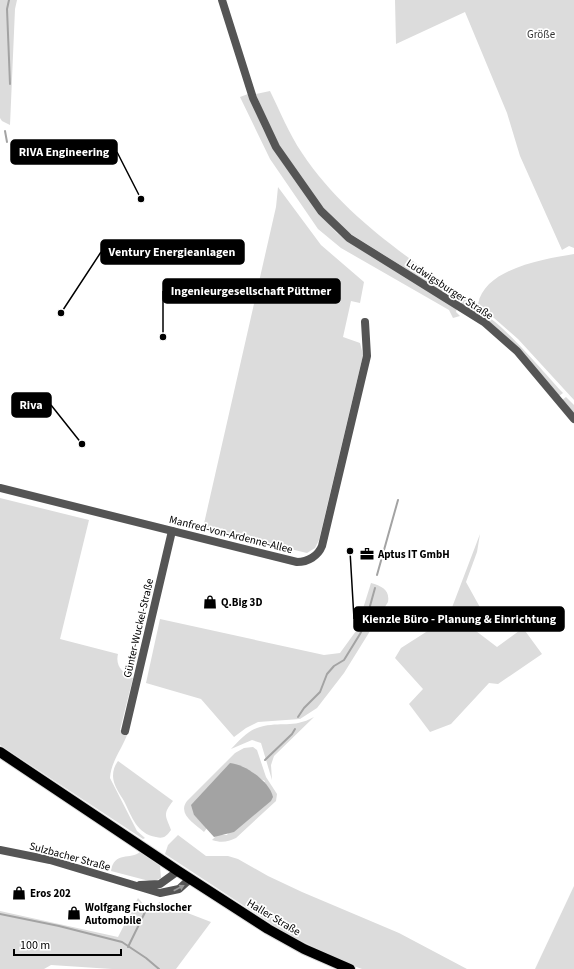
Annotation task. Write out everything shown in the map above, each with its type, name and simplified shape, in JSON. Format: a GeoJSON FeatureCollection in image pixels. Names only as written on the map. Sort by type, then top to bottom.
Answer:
{"type":"FeatureCollection","features":[{"type":"Feature","properties":{"kind":"main road","name":"Haller Straße"},"geometry":{"type":"LineString","coordinates":[[0,752],[190,879],[284,938],[323,958],[350,969]]}},
{"type":"Feature","properties":{"kind":"street","name":"Ludwigsburger Straße"},"geometry":{"type":"LineString","coordinates":[[222,0],[253,98],[276,148],[321,211],[349,238],[484,322],[517,351],[574,419]]}},
{"type":"Feature","properties":{"kind":"street","name":"Manfred-von-Ardenne-Allee"},"geometry":{"type":"LineString","coordinates":[[0,488],[297,562],[309,560],[318,553],[322,546],[367,356],[365,322]]}},
{"type":"Feature","properties":{"kind":"street","name":"Günter-Wuckel-Straße"},"geometry":{"type":"LineString","coordinates":[[125,730],[172,531]]}},
{"type":"Feature","properties":{"kind":"street","name":"Sulzbacher Straße"},"geometry":{"type":"LineString","coordinates":[[0,850],[50,860],[155,892],[166,893],[179,889],[190,879]]}},
{"type":"Feature","properties":{"kind":"street"},"geometry":{"type":"LineString","coordinates":[[133,885],[160,884],[178,871]]}},
{"type":"Feature","properties":{"kind":"green space"},"geometry":{"type":"Polygon","coordinates":[[[0,0],[17,0],[15,9],[10,125],[2,121],[0,118],[0,0]]]}},
{"type":"Feature","properties":{"kind":"green space","name":"Größe"},"geometry":{"type":"Polygon","coordinates":[[[395,0],[574,0],[574,248],[569,246],[562,250],[520,156],[507,113],[465,12],[396,44],[395,0]]]}},
{"type":"Feature","properties":{"kind":"green space"},"geometry":{"type":"Polygon","coordinates":[[[270,91],[297,146],[319,176],[338,198],[380,236],[473,304],[472,306],[467,307],[346,231],[317,201],[282,150],[268,124],[256,94],[270,91]]]}},
{"type":"Feature","properties":{"kind":"green space"},"geometry":{"type":"Polygon","coordinates":[[[248,94],[263,129],[279,158],[325,220],[337,233],[457,308],[456,312],[460,316],[453,318],[449,310],[341,248],[318,229],[270,159],[240,97],[248,94]]]}},
{"type":"Feature","properties":{"kind":"green space"},"geometry":{"type":"Polygon","coordinates":[[[278,187],[321,245],[364,282],[360,303],[351,301],[343,337],[360,343],[363,355],[319,540],[315,548],[307,553],[203,528],[276,207],[278,187]]]}},
{"type":"Feature","properties":{"kind":"green space"},"geometry":{"type":"Polygon","coordinates":[[[574,254],[574,400],[518,339],[478,304],[483,292],[492,282],[504,274],[518,267],[574,254]]]}},
{"type":"Feature","properties":{"kind":"green space"},"geometry":{"type":"Polygon","coordinates":[[[479,312],[498,324],[510,335],[563,393],[559,396],[479,312]]]}},
{"type":"Feature","properties":{"kind":"green space"},"geometry":{"type":"Polygon","coordinates":[[[566,397],[574,405],[574,415],[562,400],[566,397]]]}},
{"type":"Feature","properties":{"kind":"green space"},"geometry":{"type":"Polygon","coordinates":[[[0,498],[89,520],[60,639],[118,654],[117,658],[119,666],[126,674],[133,678],[120,730],[128,732],[115,760],[110,778],[137,831],[145,838],[143,839],[0,745],[0,498]]]}},
{"type":"Feature","properties":{"kind":"green space"},"geometry":{"type":"Polygon","coordinates":[[[480,534],[477,552],[466,582],[487,620],[476,631],[497,647],[523,628],[542,654],[498,684],[489,683],[451,724],[430,732],[409,704],[423,689],[395,658],[401,648],[448,618],[480,534]]]}},
{"type":"Feature","properties":{"kind":"green space"},"geometry":{"type":"Polygon","coordinates":[[[371,583],[384,589],[388,594],[388,602],[344,673],[317,708],[300,719],[258,722],[246,728],[234,737],[201,699],[146,683],[160,619],[324,655],[340,653],[356,631],[371,583]]]}},
{"type":"Feature","properties":{"kind":"green space"},"geometry":{"type":"Polygon","coordinates":[[[314,717],[274,756],[271,765],[272,780],[261,743],[252,740],[231,749],[244,736],[256,728],[267,725],[299,723],[314,717]]]}},
{"type":"Feature","properties":{"kind":"green space"},"geometry":{"type":"Polygon","coordinates":[[[253,747],[257,750],[266,777],[277,794],[276,801],[236,838],[224,842],[212,840],[217,835],[227,835],[265,781],[256,777],[252,772],[234,764],[194,815],[207,828],[204,832],[188,818],[184,810],[184,806],[187,801],[235,753],[244,748],[253,747]]]}},
{"type":"Feature","properties":{"kind":"green space"},"geometry":{"type":"Polygon","coordinates":[[[118,761],[173,801],[166,813],[171,830],[163,838],[158,838],[144,832],[133,819],[114,783],[113,772],[118,761]]]}},
{"type":"Feature","properties":{"kind":"green space"},"geometry":{"type":"Polygon","coordinates":[[[178,835],[206,856],[228,856],[238,859],[268,876],[302,892],[399,933],[467,969],[362,969],[351,965],[287,934],[165,854],[168,845],[178,835]]]}},
{"type":"Feature","properties":{"kind":"green space"},"geometry":{"type":"Polygon","coordinates":[[[140,852],[160,866],[161,878],[153,882],[111,871],[113,865],[119,858],[132,856],[140,852]]]}},
{"type":"Feature","properties":{"kind":"green space"},"geometry":{"type":"Polygon","coordinates":[[[574,886],[574,969],[535,969],[574,886]]]}},
{"type":"Feature","properties":{"kind":"green space"},"geometry":{"type":"Polygon","coordinates":[[[138,898],[145,906],[157,908],[159,902],[211,922],[176,969],[112,969],[51,965],[44,969],[0,969],[0,911],[118,937],[138,898]]]}},
{"type":"Feature","properties":{"kind":"shaded area"},"geometry":{"type":"Polygon","coordinates":[[[230,763],[243,767],[256,775],[271,791],[273,797],[271,801],[234,832],[214,837],[194,815],[191,805],[230,763]]]}},
{"type":"Feature","properties":{"kind":"waterway"},"geometry":{"type":"LineString","coordinates":[[9,0],[7,9],[10,84]]}},
{"type":"Feature","properties":{"kind":"waterway"},"geometry":{"type":"LineString","coordinates":[[5,131],[7,142]]}},
{"type":"Feature","properties":{"kind":"waterway"},"geometry":{"type":"LineString","coordinates":[[377,575],[398,500]]}},
{"type":"Feature","properties":{"kind":"waterway"},"geometry":{"type":"LineString","coordinates":[[298,717],[304,708],[320,692],[327,674],[334,666],[344,660],[360,634],[365,624],[375,588]]}},
{"type":"Feature","properties":{"kind":"waterway"},"geometry":{"type":"LineString","coordinates":[[265,760],[292,734],[295,729]]}},
{"type":"Feature","properties":{"kind":"waterway"},"geometry":{"type":"LineString","coordinates":[[128,947],[149,904]]}},
{"type":"Feature","properties":{"kind":"waterway"},"geometry":{"type":"LineString","coordinates":[[0,914],[59,926],[122,942],[146,958],[159,969]]}},
{"type":"Feature","properties":{"kind":"place","name":"RIVA Engineering"},"geometry":{"type":"Point","coordinates":[141,199]}},
{"type":"Feature","properties":{"kind":"place","name":"Ventury Energieanlagen"},"geometry":{"type":"Point","coordinates":[61,313]}},
{"type":"Feature","properties":{"kind":"place","name":"Ingenieurgesellschaft Püttmer"},"geometry":{"type":"Point","coordinates":[163,337]}},
{"type":"Feature","properties":{"kind":"place","name":"Riva"},"geometry":{"type":"Point","coordinates":[82,444]}},
{"type":"Feature","properties":{"kind":"place","name":"Kienzle Büro - Planung & Einrichtung"},"geometry":{"type":"Point","coordinates":[350,551]}},
{"type":"Feature","properties":{"kind":"place","name":"Aptus IT GmbH"},"geometry":{"type":"Point","coordinates":[367,554]}},
{"type":"Feature","properties":{"kind":"place","name":"Q.Big 3D"},"geometry":{"type":"Point","coordinates":[210,602]}},
{"type":"Feature","properties":{"kind":"place","name":"Eros 202"},"geometry":{"type":"Point","coordinates":[19,893]}},
{"type":"Feature","properties":{"kind":"place","name":"Wolfgang Fuchslocher Automobile"},"geometry":{"type":"Point","coordinates":[74,913]}}]}
